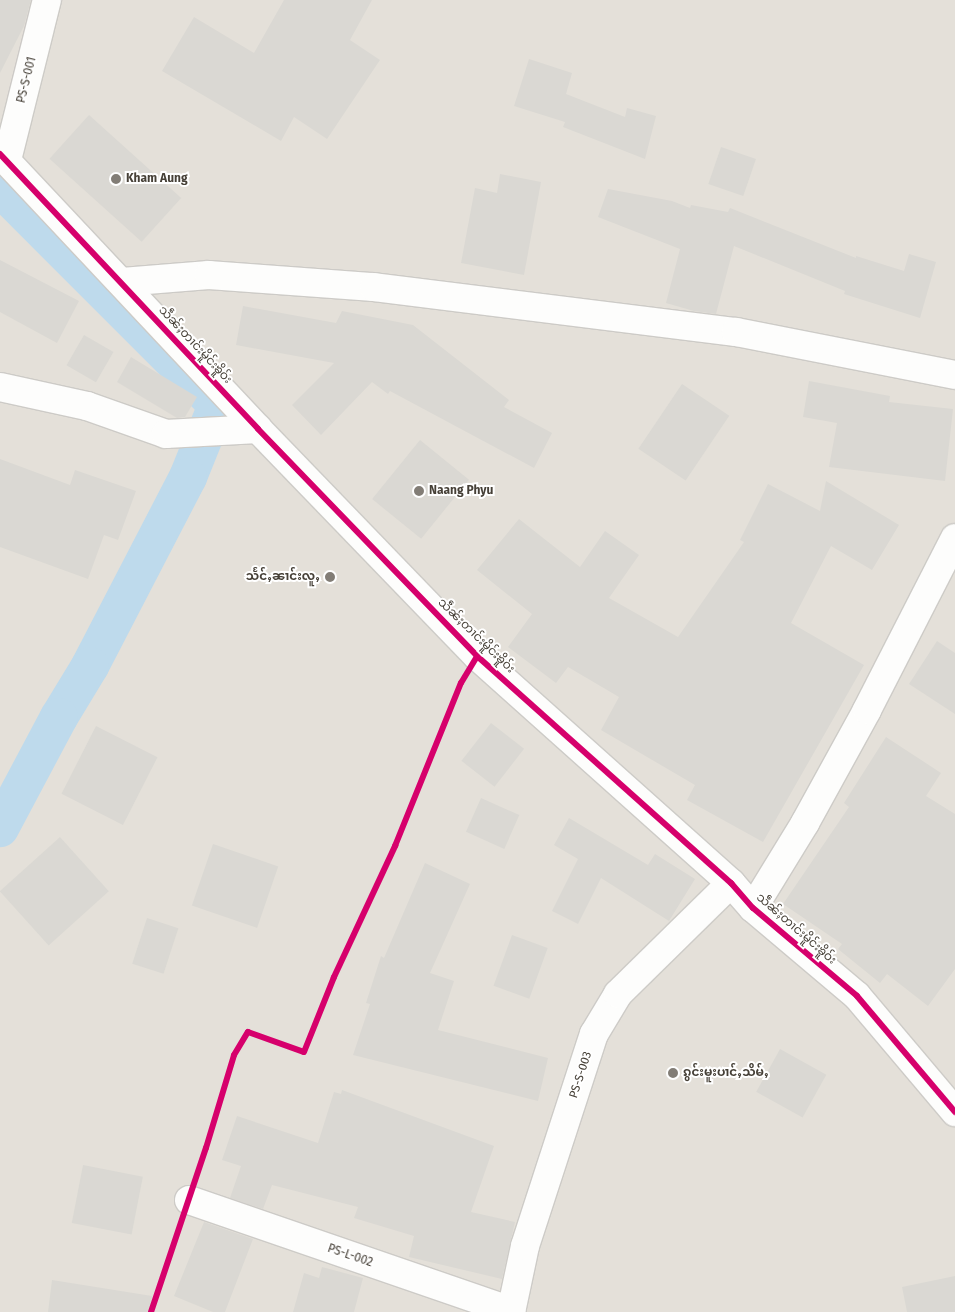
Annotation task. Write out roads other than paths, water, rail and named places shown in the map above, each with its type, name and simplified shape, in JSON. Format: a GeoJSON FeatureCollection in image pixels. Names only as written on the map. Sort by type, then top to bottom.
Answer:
{"type":"FeatureCollection","features":[{"type":"Feature","properties":{"kind":"street","name":"PS-S-001"},"geometry":{"type":"LineString","coordinates":[[3,157],[47,0]]}},
{"type":"Feature","properties":{"kind":"street","name":"သဵၼ်ႈတၢင်းမိူင်းၶိူဝ်း"},"geometry":{"type":"LineString","coordinates":[[3,157],[258,429],[477,656],[731,883],[753,908],[857,996],[955,1112]]}},
{"type":"Feature","properties":{"kind":"street"},"geometry":{"type":"LineString","coordinates":[[122,282],[209,275],[374,286],[736,332],[955,375]]}},
{"type":"Feature","properties":{"kind":"street"},"geometry":{"type":"LineString","coordinates":[[0,387],[87,406],[166,434],[258,429]]}},
{"type":"Feature","properties":{"kind":"street"},"geometry":{"type":"LineString","coordinates":[[753,908],[805,823],[862,719],[955,538]]}},
{"type":"Feature","properties":{"kind":"street","name":"PS-S-003"},"geometry":{"type":"LineString","coordinates":[[511,1312],[525,1246],[594,1034],[618,994],[731,883]]}},
{"type":"Feature","properties":{"kind":"street","name":"PS-L-002"},"geometry":{"type":"LineString","coordinates":[[189,1200],[511,1312]]}},
{"type":"Feature","properties":{"kind":"waterway"},"geometry":{"type":"LineString","coordinates":[[0,188],[217,405],[188,477],[90,666],[59,717],[0,828]]}},
{"type":"Feature","properties":{"kind":"place","name":"Kham Aung"},"geometry":{"type":"Point","coordinates":[116,179]}},
{"type":"Feature","properties":{"kind":"place","name":"Naang Phyu"},"geometry":{"type":"Point","coordinates":[419,491]}},
{"type":"Feature","properties":{"kind":"place","name":"သႅင်ႇၼၢင်းလူႇ"},"geometry":{"type":"Point","coordinates":[330,577]}},
{"type":"Feature","properties":{"kind":"place","name":"ၵွင်းမူးပၢင်ႇသိမ်ႇ"},"geometry":{"type":"Point","coordinates":[673,1073]}}]}
